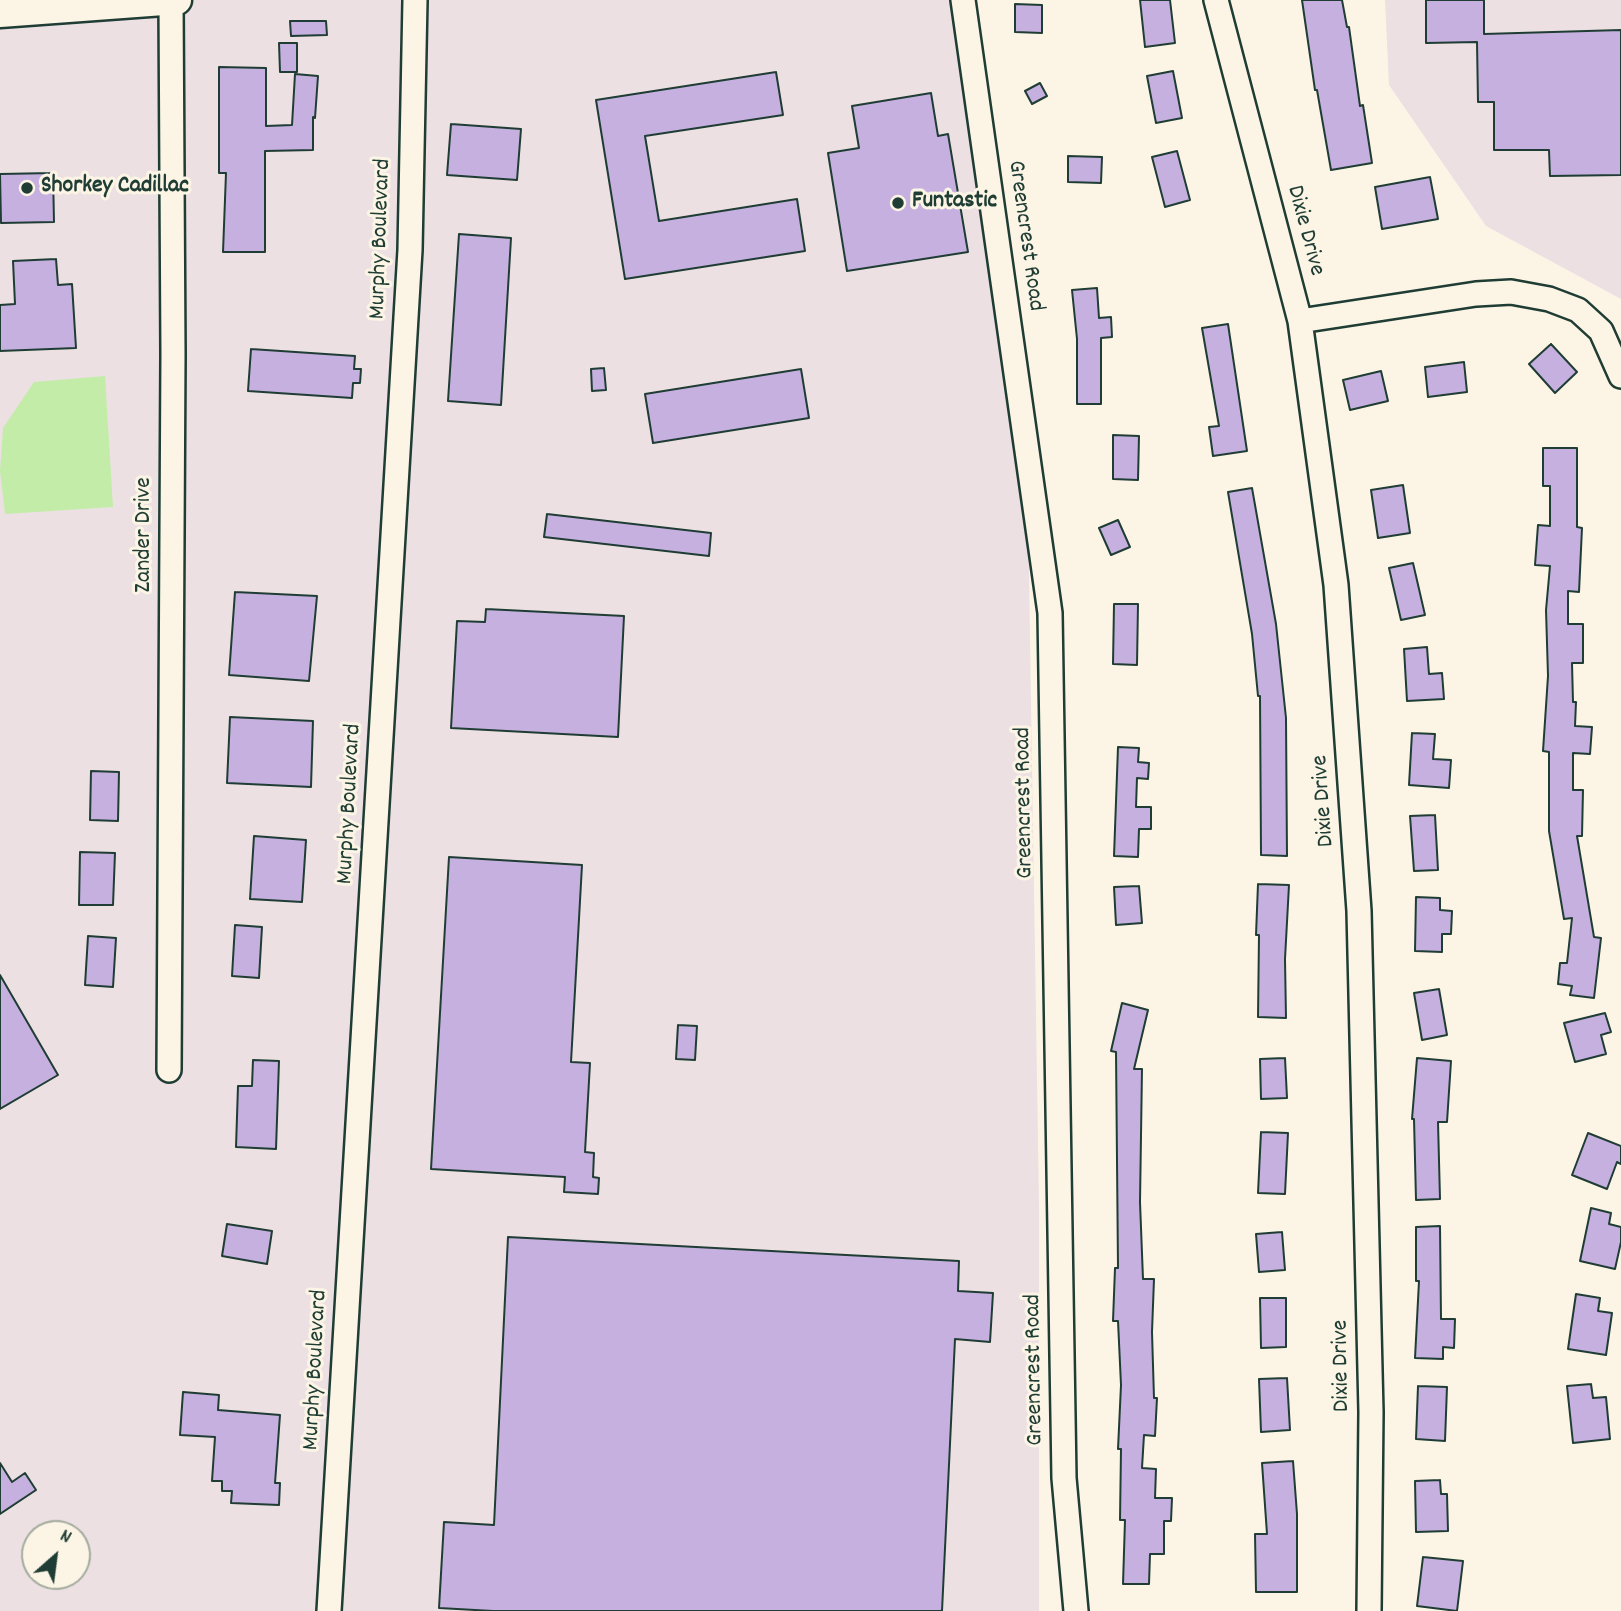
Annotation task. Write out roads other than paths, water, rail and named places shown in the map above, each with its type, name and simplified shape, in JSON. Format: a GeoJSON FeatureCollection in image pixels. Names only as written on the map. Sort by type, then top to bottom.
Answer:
{"type":"FeatureCollection","features":[{"type":"Feature","properties":{"kind":"main road"},"geometry":{"type":"LineString","coordinates":[[0,13],[177,0]]}},
{"type":"Feature","properties":{"kind":"street","name":"Murphy Boulevard"},"geometry":{"type":"LineString","coordinates":[[329,1611],[410,250],[415,0]]}},
{"type":"Feature","properties":{"kind":"street","name":"Greencrest Road"},"geometry":{"type":"LineString","coordinates":[[963,0],[1050,613],[1064,1478],[1076,1611]]}},
{"type":"Feature","properties":{"kind":"street","name":"Dixie Drive"},"geometry":{"type":"LineString","coordinates":[[1216,0],[1300,321],[1336,585],[1359,911],[1371,1412],[1369,1611]]}},
{"type":"Feature","properties":{"kind":"street","name":"Zander Drive"},"geometry":{"type":"LineString","coordinates":[[169,1070],[173,355],[171,1]]}},
{"type":"Feature","properties":{"kind":"street"},"geometry":{"type":"LineString","coordinates":[[1300,321],[1476,294],[1511,292],[1549,299],[1578,310],[1601,331],[1621,376]]}},
{"type":"Feature","properties":{"kind":"place","name":"Shorkey Cadillac"},"geometry":{"type":"Point","coordinates":[27,188]}},
{"type":"Feature","properties":{"kind":"place","name":"Funtastic"},"geometry":{"type":"Point","coordinates":[898,203]}}]}
